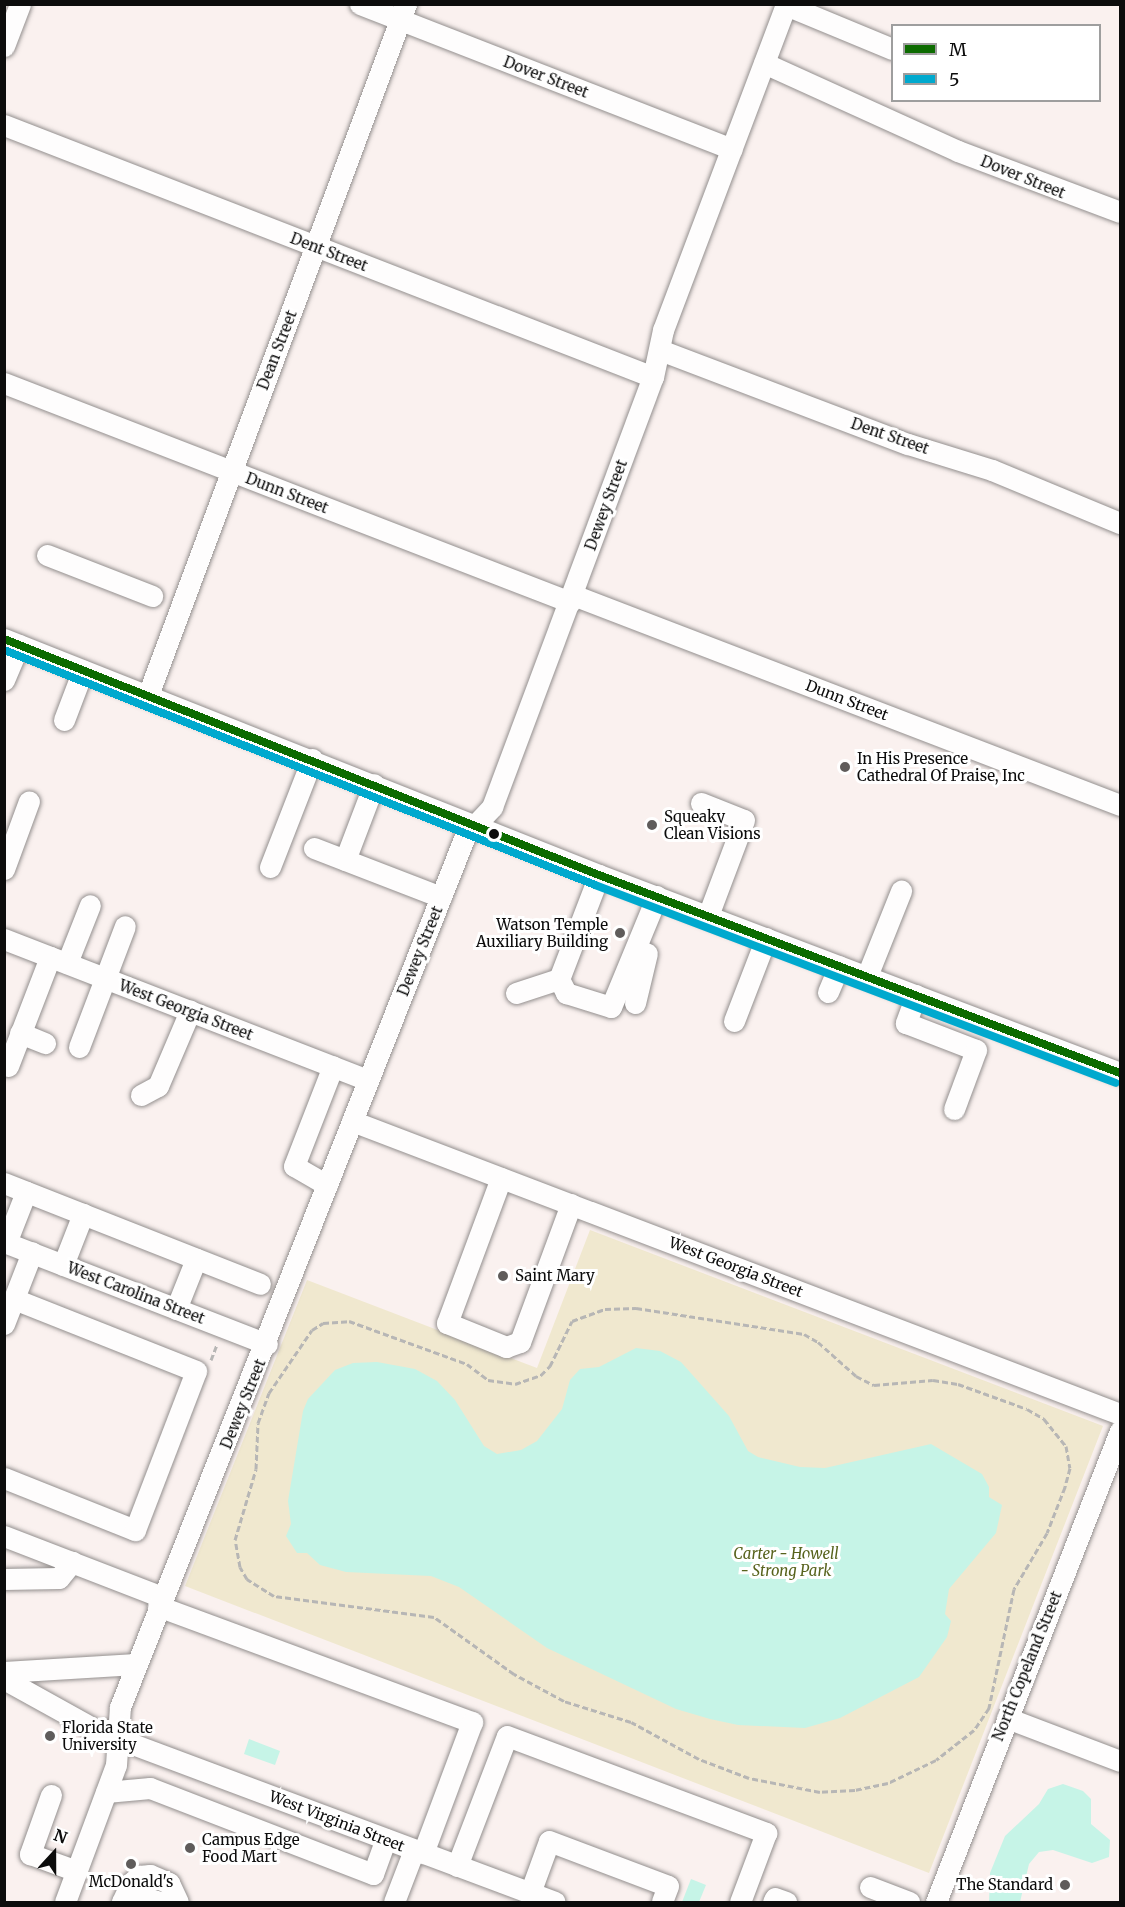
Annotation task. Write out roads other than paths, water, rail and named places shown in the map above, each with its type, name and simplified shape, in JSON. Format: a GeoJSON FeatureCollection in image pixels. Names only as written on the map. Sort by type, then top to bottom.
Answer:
{"type":"FeatureCollection","features":[{"type":"Feature","properties":{"kind":"street"},"geometry":{"type":"LineString","coordinates":[[4,46],[20,4]]}},
{"type":"Feature","properties":{"kind":"street","name":"Dover Street"},"geometry":{"type":"LineString","coordinates":[[360,4],[403,12],[732,149]]}},
{"type":"Feature","properties":{"kind":"street"},"geometry":{"type":"LineString","coordinates":[[786,5],[821,12],[891,48]]}},
{"type":"Feature","properties":{"kind":"street","name":"Dewey Street"},"geometry":{"type":"LineString","coordinates":[[66,1902],[116,1765],[120,1707],[136,1664],[267,1344],[327,1185],[465,836],[492,807],[653,377],[663,330],[786,5]]}},
{"type":"Feature","properties":{"kind":"street","name":"Dean Street"},"geometry":{"type":"LineString","coordinates":[[148,695],[403,12]]}},
{"type":"Feature","properties":{"kind":"street","name":"Dover Street"},"geometry":{"type":"LineString","coordinates":[[764,63],[950,147],[1120,212]]}},
{"type":"Feature","properties":{"kind":"street","name":"Dent Street"},"geometry":{"type":"LineString","coordinates":[[4,126],[653,377]]}},
{"type":"Feature","properties":{"kind":"street","name":"Dent Street"},"geometry":{"type":"LineString","coordinates":[[660,350],[908,444],[992,470],[1120,523]]}},
{"type":"Feature","properties":{"kind":"street","name":"Dunn Street"},"geometry":{"type":"LineString","coordinates":[[4,383],[231,471],[1120,805]]}},
{"type":"Feature","properties":{"kind":"street"},"geometry":{"type":"LineString","coordinates":[[47,555],[152,596]]}},
{"type":"Feature","properties":{"kind":"street"},"geometry":{"type":"LineString","coordinates":[[4,680],[12,642],[477,824],[599,875],[1120,1073]]}},
{"type":"Feature","properties":{"kind":"street"},"geometry":{"type":"LineString","coordinates":[[64,720],[83,670]]}},
{"type":"Feature","properties":{"kind":"street"},"geometry":{"type":"LineString","coordinates":[[270,867],[312,759]]}},
{"type":"Feature","properties":{"kind":"street"},"geometry":{"type":"LineString","coordinates":[[345,860],[374,784]]}},
{"type":"Feature","properties":{"kind":"street"},"geometry":{"type":"LineString","coordinates":[[4,869],[29,801]]}},
{"type":"Feature","properties":{"kind":"street"},"geometry":{"type":"LineString","coordinates":[[701,804],[744,820],[708,915]]}},
{"type":"Feature","properties":{"kind":"street"},"geometry":{"type":"LineString","coordinates":[[314,848],[441,897]]}},
{"type":"Feature","properties":{"kind":"street"},"geometry":{"type":"LineString","coordinates":[[599,875],[559,979],[566,993],[611,1007],[665,899]]}},
{"type":"Feature","properties":{"kind":"street"},"geometry":{"type":"LineString","coordinates":[[867,976],[901,891]]}},
{"type":"Feature","properties":{"kind":"street"},"geometry":{"type":"LineString","coordinates":[[635,1003],[639,976],[665,899]]}},
{"type":"Feature","properties":{"kind":"street"},"geometry":{"type":"LineString","coordinates":[[8,1066],[20,1034],[90,904]]}},
{"type":"Feature","properties":{"kind":"street"},"geometry":{"type":"LineString","coordinates":[[79,1047],[125,926]]}},
{"type":"Feature","properties":{"kind":"street"},"geometry":{"type":"LineString","coordinates":[[735,1021],[765,938]]}},
{"type":"Feature","properties":{"kind":"street","name":"West Georgia Street"},"geometry":{"type":"LineString","coordinates":[[4,939],[368,1080]]}},
{"type":"Feature","properties":{"kind":"street"},"geometry":{"type":"LineString","coordinates":[[828,992],[839,966]]}},
{"type":"Feature","properties":{"kind":"street"},"geometry":{"type":"LineString","coordinates":[[516,993],[559,979]]}},
{"type":"Feature","properties":{"kind":"street"},"geometry":{"type":"LineString","coordinates":[[916,995],[906,1023],[976,1050],[954,1109]]}},
{"type":"Feature","properties":{"kind":"street"},"geometry":{"type":"LineString","coordinates":[[141,1095],[158,1086],[190,1011]]}},
{"type":"Feature","properties":{"kind":"street"},"geometry":{"type":"LineString","coordinates":[[968,1047],[979,1019]]}},
{"type":"Feature","properties":{"kind":"street"},"geometry":{"type":"LineString","coordinates":[[20,1034],[45,1043]]}},
{"type":"Feature","properties":{"kind":"street"},"geometry":{"type":"LineString","coordinates":[[327,1185],[294,1166],[333,1066]]}},
{"type":"Feature","properties":{"kind":"street","name":"West Georgia Street"},"geometry":{"type":"LineString","coordinates":[[352,1121],[1120,1414]]}},
{"type":"Feature","properties":{"kind":"street"},"geometry":{"type":"LineString","coordinates":[[501,1178],[447,1323],[506,1347],[520,1342],[571,1204]]}},
{"type":"Feature","properties":{"kind":"street"},"geometry":{"type":"LineString","coordinates":[[4,1183],[260,1284]]}},
{"type":"Feature","properties":{"kind":"street"},"geometry":{"type":"LineString","coordinates":[[5,1242],[26,1192]]}},
{"type":"Feature","properties":{"kind":"street"},"geometry":{"type":"LineString","coordinates":[[63,1265],[83,1214]]}},
{"type":"Feature","properties":{"kind":"street","name":"West Carolina Street"},"geometry":{"type":"LineString","coordinates":[[5,1242],[267,1344]]}},
{"type":"Feature","properties":{"kind":"street"},"geometry":{"type":"LineString","coordinates":[[4,1324],[32,1252]]}},
{"type":"Feature","properties":{"kind":"street"},"geometry":{"type":"LineString","coordinates":[[176,1309],[196,1259]]}},
{"type":"Feature","properties":{"kind":"street"},"geometry":{"type":"LineString","coordinates":[[4,1478],[135,1530],[196,1371],[14,1299]]}},
{"type":"Feature","properties":{"kind":"street","name":"North Copeland Street"},"geometry":{"type":"LineString","coordinates":[[936,1902],[1120,1431]]}},
{"type":"Feature","properties":{"kind":"street"},"geometry":{"type":"LineString","coordinates":[[4,1536],[72,1562],[160,1602],[472,1722],[419,1851],[394,1902]]}},
{"type":"Feature","properties":{"kind":"street"},"geometry":{"type":"LineString","coordinates":[[4,1579],[59,1578],[72,1562]]}},
{"type":"Feature","properties":{"kind":"street"},"geometry":{"type":"LineString","coordinates":[[4,1672],[136,1664]]}},
{"type":"Feature","properties":{"kind":"street","name":"West Virginia Street"},"geometry":{"type":"LineString","coordinates":[[4,1679],[96,1730],[118,1734],[259,1791],[555,1902]]}},
{"type":"Feature","properties":{"kind":"street"},"geometry":{"type":"LineString","coordinates":[[1007,1718],[1120,1761]]}},
{"type":"Feature","properties":{"kind":"street"},"geometry":{"type":"LineString","coordinates":[[456,1866],[507,1736],[766,1833],[740,1902]]}},
{"type":"Feature","properties":{"kind":"street"},"geometry":{"type":"LineString","coordinates":[[106,1792],[150,1788],[373,1874],[386,1839]]}},
{"type":"Feature","properties":{"kind":"street"},"geometry":{"type":"LineString","coordinates":[[234,1821],[259,1791]]}},
{"type":"Feature","properties":{"kind":"street"},"geometry":{"type":"LineString","coordinates":[[51,1795],[30,1854],[77,1871]]}},
{"type":"Feature","properties":{"kind":"street"},"geometry":{"type":"LineString","coordinates":[[530,1893],[549,1841],[668,1886],[662,1902]]}},
{"type":"Feature","properties":{"kind":"street"},"geometry":{"type":"LineString","coordinates":[[122,1902],[131,1883],[139,1876],[150,1875],[169,1883],[178,1902]]}},
{"type":"Feature","properties":{"kind":"street"},"geometry":{"type":"LineString","coordinates":[[870,1887],[909,1902]]}},
{"type":"Feature","properties":{"kind":"street"},"geometry":{"type":"LineString","coordinates":[[122,1902],[134,1894],[161,1902]]}},
{"type":"Feature","properties":{"kind":"street"},"geometry":{"type":"LineString","coordinates":[[773,1902],[775,1898],[786,1902]]}},
{"type":"Feature","properties":{"kind":"place","name":"In His Presence Cathedral Of Praise, Inc"},"geometry":{"type":"Point","coordinates":[845,767]}},
{"type":"Feature","properties":{"kind":"place","name":"Squeaky Clean Visions"},"geometry":{"type":"Point","coordinates":[652,825]}},
{"type":"Feature","properties":{"kind":"place","name":"Watson Temple Auxiliary Building"},"geometry":{"type":"Point","coordinates":[620,933]}},
{"type":"Feature","properties":{"kind":"place","name":"Saint Mary"},"geometry":{"type":"Point","coordinates":[503,1276]}},
{"type":"Feature","properties":{"kind":"place","name":"Florida State University"},"geometry":{"type":"Point","coordinates":[50,1736]}},
{"type":"Feature","properties":{"kind":"place","name":"Campus Edge Food Mart"},"geometry":{"type":"Point","coordinates":[190,1848]}},
{"type":"Feature","properties":{"kind":"place","name":"McDonald's"},"geometry":{"type":"Point","coordinates":[131,1864]}},
{"type":"Feature","properties":{"kind":"place","name":"The Standard"},"geometry":{"type":"Point","coordinates":[1065,1885]}},
{"type":"Feature","properties":{"kind":"park label","name":"Carter - Howell - Strong Park"},"geometry":{"type":"Point","coordinates":[786,1562]}}]}
